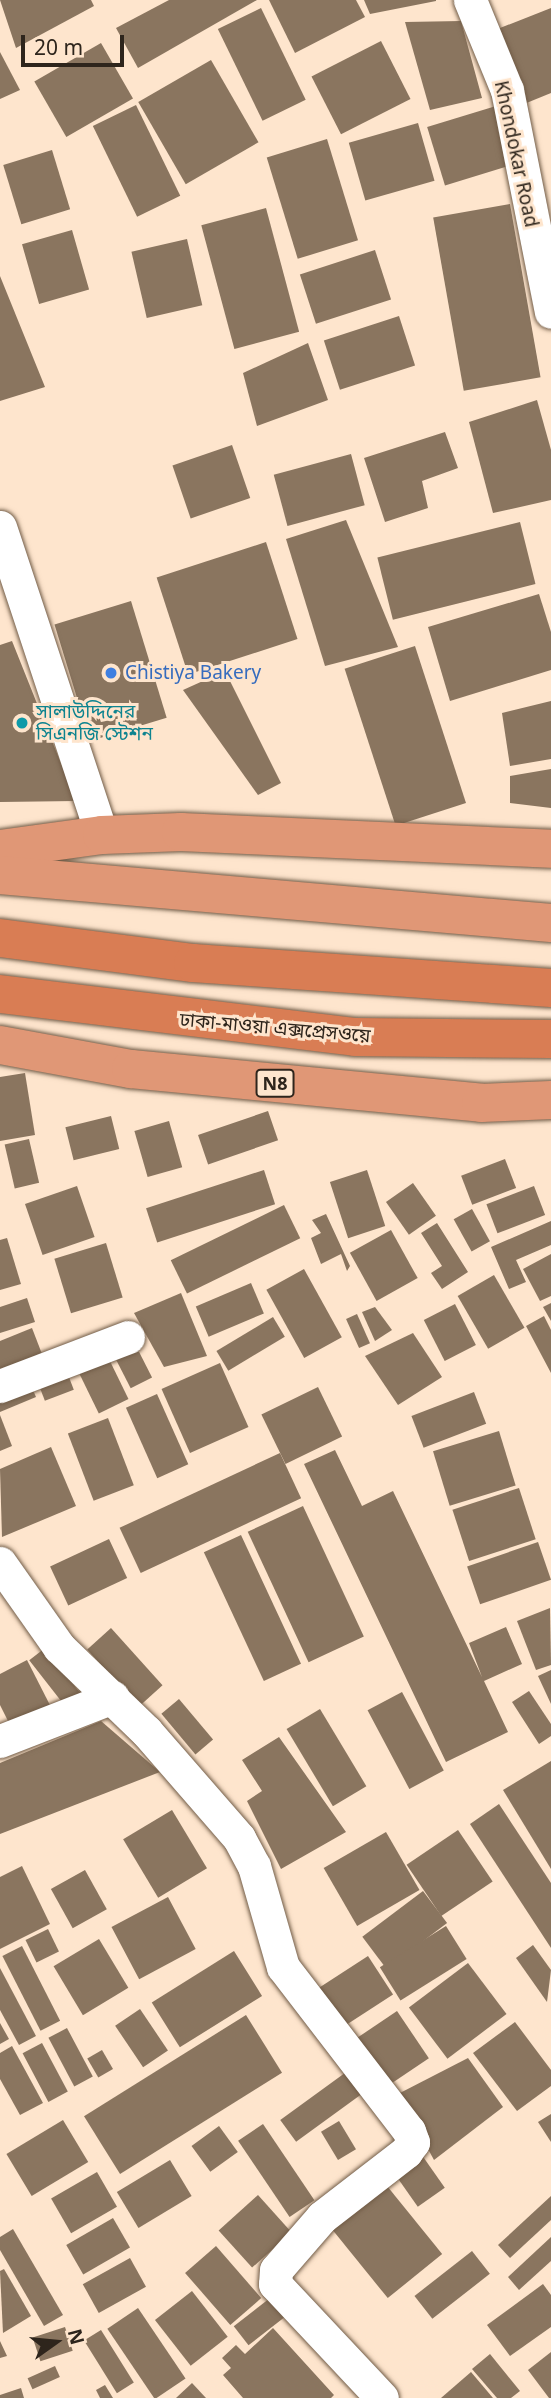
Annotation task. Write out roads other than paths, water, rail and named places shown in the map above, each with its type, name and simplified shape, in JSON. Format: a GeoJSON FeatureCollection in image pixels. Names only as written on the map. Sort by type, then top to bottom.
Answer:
{"type":"FeatureCollection","features":[{"type":"Feature","properties":{"kind":"highway"},"geometry":{"type":"LineString","coordinates":[[0,849],[102,835],[303,834],[551,849]]}},
{"type":"Feature","properties":{"kind":"highway"},"geometry":{"type":"LineString","coordinates":[[0,875],[551,923]]}},
{"type":"Feature","properties":{"kind":"highway"},"geometry":{"type":"LineString","coordinates":[[0,938],[193,963],[466,985],[551,988]]}},
{"type":"Feature","properties":{"kind":"highway","name":"ঢাকা-মাওয়া এক্সপ্রেসওয়ে"},"geometry":{"type":"LineString","coordinates":[[0,994],[189,1021],[464,1040],[551,1039]]}},
{"type":"Feature","properties":{"kind":"highway","name":"N8"},"geometry":{"type":"LineString","coordinates":[[0,1045],[131,1069],[481,1103],[551,1100]]}},
{"type":"Feature","properties":{"kind":"street","name":"Khondokar Road"},"geometry":{"type":"LineString","coordinates":[[470,0],[507,90],[543,239],[551,312]]}},
{"type":"Feature","properties":{"kind":"street"},"geometry":{"type":"LineString","coordinates":[[0,527],[102,835]]}},
{"type":"Feature","properties":{"kind":"street"},"geometry":{"type":"LineString","coordinates":[[0,1386],[128,1337]]}},
{"type":"Feature","properties":{"kind":"street"},"geometry":{"type":"LineString","coordinates":[[0,1563],[59,1647],[113,1696],[239,1838],[254,1866],[283,1967],[409,2131],[413,2142],[406,2152],[322,2217],[276,2270],[275,2284],[382,2398]]}},
{"type":"Feature","properties":{"kind":"street"},"geometry":{"type":"LineString","coordinates":[[0,1741],[113,1696]]}},
{"type":"Feature","properties":{"kind":"place","name":"Chistiya Bakery"},"geometry":{"type":"Point","coordinates":[111,673]}},
{"type":"Feature","properties":{"kind":"place","name":"সালাউদ্দিনের সিএনজি স্টেশন"},"geometry":{"type":"Point","coordinates":[22,723]}}]}
